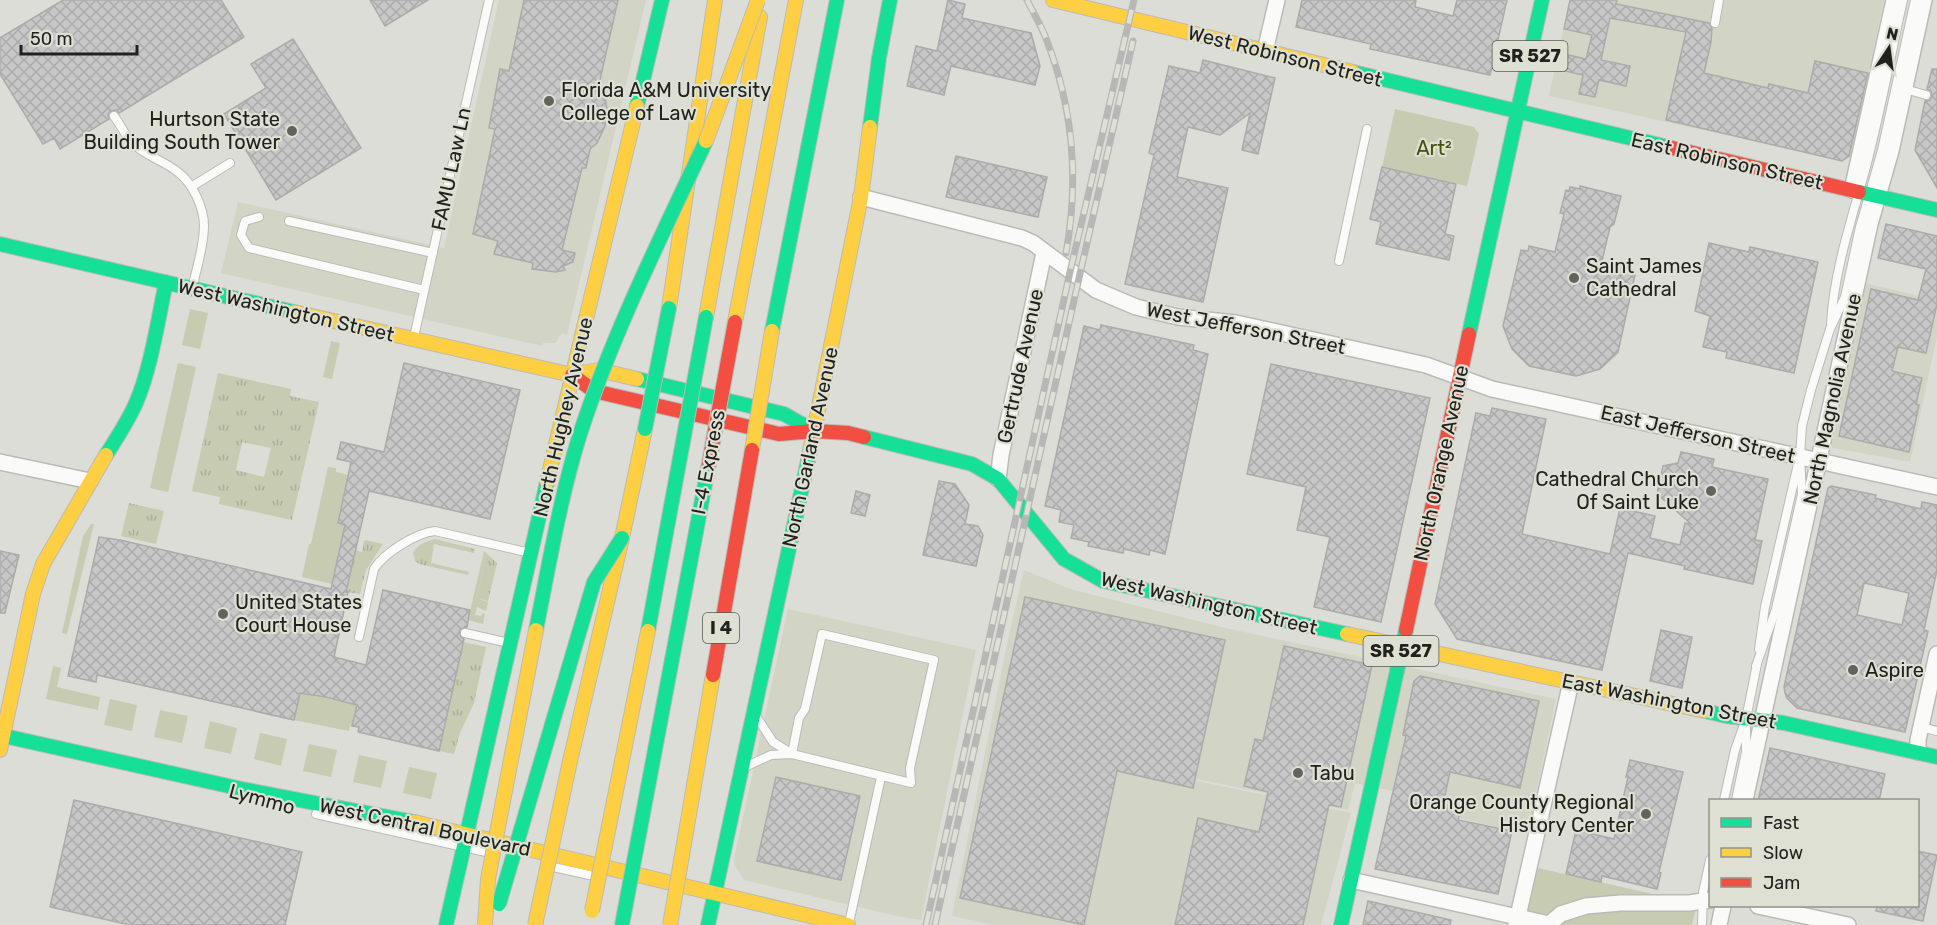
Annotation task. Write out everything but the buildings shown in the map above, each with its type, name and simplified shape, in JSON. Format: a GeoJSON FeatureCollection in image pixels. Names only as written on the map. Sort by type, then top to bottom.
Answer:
{"type":"FeatureCollection","features":[{"type":"Feature","properties":{"kind":"main road","name":"North Hughey Avenue"},"geometry":{"type":"LineString","coordinates":[[446,925],[572,375],[600,267],[662,0]]}},
{"type":"Feature","properties":{"kind":"main road"},"geometry":{"type":"LineString","coordinates":[[535,925],[570,761],[622,538],[669,308],[715,0]]}},
{"type":"Feature","properties":{"kind":"main road"},"geometry":{"type":"LineString","coordinates":[[485,925],[488,879],[503,794],[557,523],[579,435],[646,269],[708,136],[758,0]]}},
{"type":"Feature","properties":{"kind":"main road","name":"I-4 Express"},"geometry":{"type":"LineString","coordinates":[[589,925],[655,594],[763,0]]}},
{"type":"Feature","properties":{"kind":"main road","name":"I-4 Express"},"geometry":{"type":"LineString","coordinates":[[622,925],[796,0]]}},
{"type":"Feature","properties":{"kind":"main road","name":"I 4"},"geometry":{"type":"LineString","coordinates":[[670,925],[772,331],[837,0]]}},
{"type":"Feature","properties":{"kind":"main road","name":"North Garland Avenue"},"geometry":{"type":"LineString","coordinates":[[708,925],[711,896],[754,711],[861,197],[879,58],[890,0]]}},
{"type":"Feature","properties":{"kind":"main road","name":"West Robinson Street"},"geometry":{"type":"LineString","coordinates":[[1053,0],[1517,112]]}},
{"type":"Feature","properties":{"kind":"main road","name":"North Orange Avenue"},"geometry":{"type":"LineString","coordinates":[[1341,925],[1542,0]]}},
{"type":"Feature","properties":{"kind":"main road","name":"East Robinson Street"},"geometry":{"type":"LineString","coordinates":[[1517,112],[1937,210]]}},
{"type":"Feature","properties":{"kind":"main road","name":"West Washington Street"},"geometry":{"type":"LineString","coordinates":[[0,244],[572,375],[594,391],[779,434],[814,431],[848,434],[963,461],[985,470],[998,479],[1057,552],[1071,564],[1095,578],[1402,645]]}},
{"type":"Feature","properties":{"kind":"main road"},"geometry":{"type":"LineString","coordinates":[[1,740],[33,594],[43,564],[137,401],[145,376],[166,282]]}},
{"type":"Feature","properties":{"kind":"main road","name":"West Washington Street"},"geometry":{"type":"LineString","coordinates":[[572,375],[599,370],[784,414],[814,431]]}},
{"type":"Feature","properties":{"kind":"main road"},"geometry":{"type":"LineString","coordinates":[[492,925],[594,582],[622,538]]}},
{"type":"Feature","properties":{"kind":"main road","name":"East Washington Street"},"geometry":{"type":"LineString","coordinates":[[1402,645],[1726,716],[1784,723],[1937,757]]}},
{"type":"Feature","properties":{"kind":"main road","name":"West Central Boulevard"},"geometry":{"type":"LineString","coordinates":[[1,740],[467,834],[711,896],[735,897],[848,925]]}},
{"type":"Feature","properties":{"kind":"street"},"geometry":{"type":"LineString","coordinates":[[1265,51],[1277,0]]}},
{"type":"Feature","properties":{"kind":"street","name":"North Magnolia Avenue"},"geometry":{"type":"LineString","coordinates":[[1745,799],[1870,224],[1864,193],[1894,0]]}},
{"type":"Feature","properties":{"kind":"street","name":"North Magnolia Avenue"},"geometry":{"type":"LineString","coordinates":[[1864,193],[1905,89],[1924,0]]}},
{"type":"Feature","properties":{"kind":"street","name":"West Jefferson Street"},"geometry":{"type":"LineString","coordinates":[[861,197],[1015,236],[1039,248],[1096,290],[1137,307],[1178,317],[1236,323],[1287,334],[1426,365],[1460,377]]}},
{"type":"Feature","properties":{"kind":"street","name":"Gertrude Avenue"},"geometry":{"type":"LineString","coordinates":[[998,479],[1039,248]]}},
{"type":"Feature","properties":{"kind":"street","name":"East Jefferson Street"},"geometry":{"type":"LineString","coordinates":[[1460,377],[1492,389],[1937,487]]}},
{"type":"Feature","properties":{"kind":"street"},"geometry":{"type":"LineString","coordinates":[[0,462],[90,481]]}},
{"type":"Feature","properties":{"kind":"street"},"geometry":{"type":"LineString","coordinates":[[1917,752],[1937,654]]}},
{"type":"Feature","properties":{"kind":"street"},"geometry":{"type":"LineString","coordinates":[[1517,921],[1571,682]]}},
{"type":"Feature","properties":{"kind":"street"},"geometry":{"type":"LineString","coordinates":[[1351,880],[1517,921],[1549,924],[1561,914],[1586,906],[1621,903],[1708,902]]}},
{"type":"Feature","properties":{"kind":"street"},"geometry":{"type":"LineString","coordinates":[[1719,925],[1723,907]]}},
{"type":"Feature","properties":{"kind":"street"},"geometry":{"type":"LineString","coordinates":[[1763,907],[1848,925]]}},
{"type":"Feature","properties":{"kind":"lane","name":"FAMU Law Ln"},"geometry":{"type":"LineString","coordinates":[[414,339],[489,0]]}},
{"type":"Feature","properties":{"kind":"lane"},"geometry":{"type":"LineString","coordinates":[[1715,23],[1719,0]]}},
{"type":"Feature","properties":{"kind":"lane"},"geometry":{"type":"LineString","coordinates":[[1724,799],[1735,750],[1746,719],[1765,607],[1800,457],[1804,417],[1830,329],[1845,297],[1860,227],[1867,162],[1903,0]]}},
{"type":"Feature","properties":{"kind":"lane"},"geometry":{"type":"LineString","coordinates":[[1830,329],[1832,300],[1849,224],[1882,150],[1915,0]]}},
{"type":"Feature","properties":{"kind":"lane"},"geometry":{"type":"LineString","coordinates":[[1905,89],[1926,95]]}},
{"type":"Feature","properties":{"kind":"lane"},"geometry":{"type":"LineString","coordinates":[[114,116],[131,142],[179,173],[199,203],[204,225],[192,288]]}},
{"type":"Feature","properties":{"kind":"lane"},"geometry":{"type":"LineString","coordinates":[[1338,261],[1367,129]]}},
{"type":"Feature","properties":{"kind":"lane"},"geometry":{"type":"LineString","coordinates":[[191,188],[230,162]]}},
{"type":"Feature","properties":{"kind":"lane"},"geometry":{"type":"LineString","coordinates":[[258,217],[245,220],[241,235],[249,248],[424,290]]}},
{"type":"Feature","properties":{"kind":"lane"},"geometry":{"type":"LineString","coordinates":[[289,221],[433,253]]}},
{"type":"Feature","properties":{"kind":"lane"},"geometry":{"type":"LineString","coordinates":[[359,637],[377,564],[424,532],[435,531],[531,554]]}},
{"type":"Feature","properties":{"kind":"lane"},"geometry":{"type":"LineString","coordinates":[[465,633],[511,643]]}},
{"type":"Feature","properties":{"kind":"lane"},"geometry":{"type":"LineString","coordinates":[[741,769],[771,755],[792,754],[911,783],[910,768],[934,660],[822,634],[805,710],[799,718],[792,754]]}},
{"type":"Feature","properties":{"kind":"lane"},"geometry":{"type":"LineString","coordinates":[[754,711],[773,742],[792,754]]}},
{"type":"Feature","properties":{"kind":"lane"},"geometry":{"type":"LineString","coordinates":[[1736,799],[1746,752],[1746,719]]}},
{"type":"Feature","properties":{"kind":"lane"},"geometry":{"type":"LineString","coordinates":[[1921,727],[1937,731]]}},
{"type":"Feature","properties":{"kind":"lane","name":"Lymmo"},"geometry":{"type":"LineString","coordinates":[[1,740],[268,798],[301,809]]}},
{"type":"Feature","properties":{"kind":"lane"},"geometry":{"type":"LineString","coordinates":[[848,925],[881,777]]}},
{"type":"Feature","properties":{"kind":"lane","name":"Lymmo"},"geometry":{"type":"LineString","coordinates":[[312,812],[523,860]]}},
{"type":"Feature","properties":{"kind":"lane"},"geometry":{"type":"LineString","coordinates":[[543,865],[611,880]]}},
{"type":"Feature","properties":{"kind":"lane"},"geometry":{"type":"LineString","coordinates":[[1702,925],[1708,902],[1703,892],[1709,865]]}},
{"type":"Feature","properties":{"kind":"lane"},"geometry":{"type":"LineString","coordinates":[[622,882],[634,885]]}},
{"type":"Feature","properties":{"kind":"lane"},"geometry":{"type":"LineString","coordinates":[[665,892],[685,897]]}},
{"type":"Feature","properties":{"kind":"shaded area","name":"Florida A&M University College of Law"},"geometry":{"type":"Polygon","coordinates":[[[499,0],[646,0],[567,335],[562,333],[555,343],[543,343],[542,346],[221,273],[238,202],[444,248],[499,0]]]}},
{"type":"Feature","properties":{"kind":"shaded area"},"geometry":{"type":"Polygon","coordinates":[[[1570,0],[1884,0],[1850,157],[1843,161],[1549,96],[1570,0]]]}},
{"type":"Feature","properties":{"kind":"shaded area"},"geometry":{"type":"Polygon","coordinates":[[[1851,280],[1937,300],[1937,336],[1910,462],[1817,445],[1851,280]]]}},
{"type":"Feature","properties":{"kind":"shaded area"},"geometry":{"type":"Polygon","coordinates":[[[1024,570],[1070,589],[1230,629],[1556,699],[1527,834],[1459,818],[1461,806],[1355,783],[1348,810],[1197,779],[1197,781],[1351,813],[1321,925],[993,925],[952,916],[1024,570]]]}},
{"type":"Feature","properties":{"kind":"shaded area"},"geometry":{"type":"Polygon","coordinates":[[[788,609],[976,650],[921,920],[744,880],[735,866],[734,859],[788,609]]]}},
{"type":"Feature","properties":{"kind":"green space","name":"Art²"},"geometry":{"type":"Polygon","coordinates":[[[1395,109],[1474,127],[1479,134],[1467,186],[1382,167],[1395,109]]]}},
{"type":"Feature","properties":{"kind":"green space"},"geometry":{"type":"Polygon","coordinates":[[[190,309],[208,313],[200,349],[182,345],[190,309]]]}},
{"type":"Feature","properties":{"kind":"green space"},"geometry":{"type":"Polygon","coordinates":[[[331,341],[340,343],[332,379],[323,377],[331,341]]]}},
{"type":"Feature","properties":{"kind":"green space"},"geometry":{"type":"Polygon","coordinates":[[[178,363],[196,367],[168,492],[150,488],[178,363]]]}},
{"type":"Feature","properties":{"kind":"green space"},"geometry":{"type":"Polygon","coordinates":[[[218,373],[291,389],[290,396],[319,402],[292,520],[219,504],[220,497],[192,491],[218,373]],[[242,442],[236,470],[264,477],[271,448],[242,442]]]}},
{"type":"Feature","properties":{"kind":"green space"},"geometry":{"type":"Polygon","coordinates":[[[328,467],[336,468],[336,472],[348,475],[338,523],[345,525],[332,584],[302,577],[328,467]]]}},
{"type":"Feature","properties":{"kind":"green space"},"geometry":{"type":"Polygon","coordinates":[[[129,503],[164,511],[156,544],[121,536],[129,503]]]}},
{"type":"Feature","properties":{"kind":"green space"},"geometry":{"type":"Polygon","coordinates":[[[91,524],[94,524],[67,634],[62,633],[83,536],[91,524]]]}},
{"type":"Feature","properties":{"kind":"green space"},"geometry":{"type":"Polygon","coordinates":[[[435,539],[475,549],[474,553],[434,544],[431,563],[469,572],[468,575],[419,564],[415,561],[413,553],[417,548],[435,539]]]}},
{"type":"Feature","properties":{"kind":"green space"},"geometry":{"type":"Polygon","coordinates":[[[366,540],[383,544],[366,570],[360,594],[346,592],[356,550],[362,552],[366,540]]]}},
{"type":"Feature","properties":{"kind":"green space"},"geometry":{"type":"Polygon","coordinates":[[[484,551],[486,553],[477,597],[488,602],[486,611],[477,607],[475,615],[485,614],[483,624],[468,620],[484,551]]]}},
{"type":"Feature","properties":{"kind":"green space"},"geometry":{"type":"Polygon","coordinates":[[[486,553],[497,563],[488,601],[477,597],[486,553]]]}},
{"type":"Feature","properties":{"kind":"green space"},"geometry":{"type":"Polygon","coordinates":[[[463,642],[486,647],[474,703],[460,733],[454,754],[439,751],[463,642]]]}},
{"type":"Feature","properties":{"kind":"green space"},"geometry":{"type":"Polygon","coordinates":[[[53,666],[61,668],[57,687],[100,697],[98,710],[46,699],[53,666]]]}},
{"type":"Feature","properties":{"kind":"green space"},"geometry":{"type":"Polygon","coordinates":[[[300,693],[357,705],[349,731],[294,720],[300,693]]]}},
{"type":"Feature","properties":{"kind":"green space"},"geometry":{"type":"Polygon","coordinates":[[[110,699],[137,705],[132,731],[104,725],[110,699]]]}},
{"type":"Feature","properties":{"kind":"green space"},"geometry":{"type":"Polygon","coordinates":[[[160,710],[188,716],[182,743],[154,737],[160,710]]]}},
{"type":"Feature","properties":{"kind":"green space"},"geometry":{"type":"Polygon","coordinates":[[[210,721],[237,728],[231,754],[204,748],[210,721]]]}},
{"type":"Feature","properties":{"kind":"green space"},"geometry":{"type":"Polygon","coordinates":[[[260,733],[287,739],[281,766],[254,759],[260,733]]]}},
{"type":"Feature","properties":{"kind":"green space"},"geometry":{"type":"Polygon","coordinates":[[[309,744],[337,750],[331,777],[303,771],[309,744]]]}},
{"type":"Feature","properties":{"kind":"green space"},"geometry":{"type":"Polygon","coordinates":[[[359,755],[387,761],[381,788],[353,782],[359,755]]]}},
{"type":"Feature","properties":{"kind":"green space"},"geometry":{"type":"Polygon","coordinates":[[[409,767],[437,773],[431,799],[403,793],[409,767]]]}},
{"type":"Feature","properties":{"kind":"green space"},"geometry":{"type":"Polygon","coordinates":[[[1538,868],[1697,904],[1692,925],[1524,925],[1538,868]]]}},
{"type":"Feature","properties":{"kind":"railway"},"geometry":{"type":"LineString","coordinates":[[1027,0],[1045,36],[1056,67],[1068,120],[1073,172],[1066,253]]}},
{"type":"Feature","properties":{"kind":"railway"},"geometry":{"type":"LineString","coordinates":[[926,925],[1070,272],[1134,0]]}},
{"type":"Feature","properties":{"kind":"railway"},"geometry":{"type":"LineString","coordinates":[[935,925],[1133,41]]}},
{"type":"Feature","properties":{"kind":"traffic: fast"},"geometry":{"type":"LineString","coordinates":[[637,106],[662,0]]}},
{"type":"Feature","properties":{"kind":"traffic: fast"},"geometry":{"type":"LineString","coordinates":[[772,331],[837,0]]}},
{"type":"Feature","properties":{"kind":"traffic: fast"},"geometry":{"type":"LineString","coordinates":[[870,127],[879,58],[890,0]]}},
{"type":"Feature","properties":{"kind":"traffic: fast"},"geometry":{"type":"LineString","coordinates":[[1469,334],[1542,0]]}},
{"type":"Feature","properties":{"kind":"traffic: fast"},"geometry":{"type":"LineString","coordinates":[[1353,72],[1668,147]]}},
{"type":"Feature","properties":{"kind":"traffic: fast"},"geometry":{"type":"LineString","coordinates":[[536,630],[567,482],[593,396],[638,286],[706,141]]}},
{"type":"Feature","properties":{"kind":"traffic: fast"},"geometry":{"type":"LineString","coordinates":[[1859,192],[1937,210]]}},
{"type":"Feature","properties":{"kind":"traffic: fast"},"geometry":{"type":"LineString","coordinates":[[0,244],[294,312]]}},
{"type":"Feature","properties":{"kind":"traffic: fast"},"geometry":{"type":"LineString","coordinates":[[106,455],[136,403],[146,375],[166,282]]}},
{"type":"Feature","properties":{"kind":"traffic: fast"},"geometry":{"type":"LineString","coordinates":[[645,429],[669,308]]}},
{"type":"Feature","properties":{"kind":"traffic: fast"},"geometry":{"type":"LineString","coordinates":[[648,631],[706,317]]}},
{"type":"Feature","properties":{"kind":"traffic: fast"},"geometry":{"type":"LineString","coordinates":[[637,379],[784,414],[814,431]]}},
{"type":"Feature","properties":{"kind":"traffic: fast"},"geometry":{"type":"LineString","coordinates":[[864,437],[972,464],[998,479],[1064,559],[1103,581],[1347,634]]}},
{"type":"Feature","properties":{"kind":"traffic: fast"},"geometry":{"type":"LineString","coordinates":[[708,925],[810,451]]}},
{"type":"Feature","properties":{"kind":"traffic: fast"},"geometry":{"type":"LineString","coordinates":[[622,925],[709,463]]}},
{"type":"Feature","properties":{"kind":"traffic: fast"},"geometry":{"type":"LineString","coordinates":[[446,925],[547,482]]}},
{"type":"Feature","properties":{"kind":"traffic: fast"},"geometry":{"type":"LineString","coordinates":[[499,904],[594,582],[622,538]]}},
{"type":"Feature","properties":{"kind":"traffic: fast"},"geometry":{"type":"LineString","coordinates":[[1341,925],[1406,630]]}},
{"type":"Feature","properties":{"kind":"traffic: fast"},"geometry":{"type":"LineString","coordinates":[[1705,711],[1784,723],[1937,757]]}},
{"type":"Feature","properties":{"kind":"traffic: fast"},"geometry":{"type":"LineString","coordinates":[[0,735],[242,789],[414,822]]}},
{"type":"Feature","properties":{"kind":"traffic: slow"},"geometry":{"type":"LineString","coordinates":[[669,308],[715,0]]}},
{"type":"Feature","properties":{"kind":"traffic: slow"},"geometry":{"type":"LineString","coordinates":[[706,141],[758,0]]}},
{"type":"Feature","properties":{"kind":"traffic: slow"},"geometry":{"type":"LineString","coordinates":[[735,322],[796,0]]}},
{"type":"Feature","properties":{"kind":"traffic: slow"},"geometry":{"type":"LineString","coordinates":[[1053,0],[1353,72]]}},
{"type":"Feature","properties":{"kind":"traffic: slow"},"geometry":{"type":"LineString","coordinates":[[706,317],[760,17]]}},
{"type":"Feature","properties":{"kind":"traffic: slow"},"geometry":{"type":"LineString","coordinates":[[547,482],[637,106]]}},
{"type":"Feature","properties":{"kind":"traffic: slow"},"geometry":{"type":"LineString","coordinates":[[810,451],[861,197],[870,127]]}},
{"type":"Feature","properties":{"kind":"traffic: slow"},"geometry":{"type":"LineString","coordinates":[[294,312],[572,375],[599,370],[637,379]]}},
{"type":"Feature","properties":{"kind":"traffic: slow"},"geometry":{"type":"LineString","coordinates":[[752,450],[772,331]]}},
{"type":"Feature","properties":{"kind":"traffic: slow"},"geometry":{"type":"LineString","coordinates":[[570,761],[645,429]]}},
{"type":"Feature","properties":{"kind":"traffic: slow"},"geometry":{"type":"LineString","coordinates":[[0,750],[33,594],[43,564],[106,455]]}},
{"type":"Feature","properties":{"kind":"traffic: slow"},"geometry":{"type":"LineString","coordinates":[[485,925],[488,879],[536,630]]}},
{"type":"Feature","properties":{"kind":"traffic: slow"},"geometry":{"type":"LineString","coordinates":[[592,911],[648,631]]}},
{"type":"Feature","properties":{"kind":"traffic: slow"},"geometry":{"type":"LineString","coordinates":[[1347,634],[1705,711]]}},
{"type":"Feature","properties":{"kind":"traffic: slow"},"geometry":{"type":"LineString","coordinates":[[670,925],[713,675]]}},
{"type":"Feature","properties":{"kind":"traffic: slow"},"geometry":{"type":"LineString","coordinates":[[535,925],[570,761]]}},
{"type":"Feature","properties":{"kind":"traffic: slow"},"geometry":{"type":"LineString","coordinates":[[414,822],[848,925]]}},
{"type":"Feature","properties":{"kind":"traffic: jam"},"geometry":{"type":"LineString","coordinates":[[1668,147],[1859,192]]}},
{"type":"Feature","properties":{"kind":"traffic: jam"},"geometry":{"type":"LineString","coordinates":[[709,463],[735,322]]}},
{"type":"Feature","properties":{"kind":"traffic: jam"},"geometry":{"type":"LineString","coordinates":[[1406,630],[1469,334]]}},
{"type":"Feature","properties":{"kind":"traffic: jam"},"geometry":{"type":"LineString","coordinates":[[572,375],[594,391],[779,434],[814,431],[848,433],[864,437]]}},
{"type":"Feature","properties":{"kind":"traffic: jam"},"geometry":{"type":"LineString","coordinates":[[713,675],[752,450]]}},
{"type":"Feature","properties":{"kind":"place","name":"Florida A&M University College of Law"},"geometry":{"type":"Point","coordinates":[549,101]}},
{"type":"Feature","properties":{"kind":"place","name":"Hurtson State Building South Tower"},"geometry":{"type":"Point","coordinates":[292,131]}},
{"type":"Feature","properties":{"kind":"place","name":"Saint James Cathedral"},"geometry":{"type":"Point","coordinates":[1574,278]}},
{"type":"Feature","properties":{"kind":"place","name":"Cathedral Church Of Saint Luke"},"geometry":{"type":"Point","coordinates":[1711,491]}},
{"type":"Feature","properties":{"kind":"place","name":"United States Court House"},"geometry":{"type":"Point","coordinates":[223,614]}},
{"type":"Feature","properties":{"kind":"place","name":"Aspire"},"geometry":{"type":"Point","coordinates":[1853,670]}},
{"type":"Feature","properties":{"kind":"place","name":"Tabu"},"geometry":{"type":"Point","coordinates":[1298,773]}},
{"type":"Feature","properties":{"kind":"place","name":"Orange County Regional History Center"},"geometry":{"type":"Point","coordinates":[1646,814]}}]}
